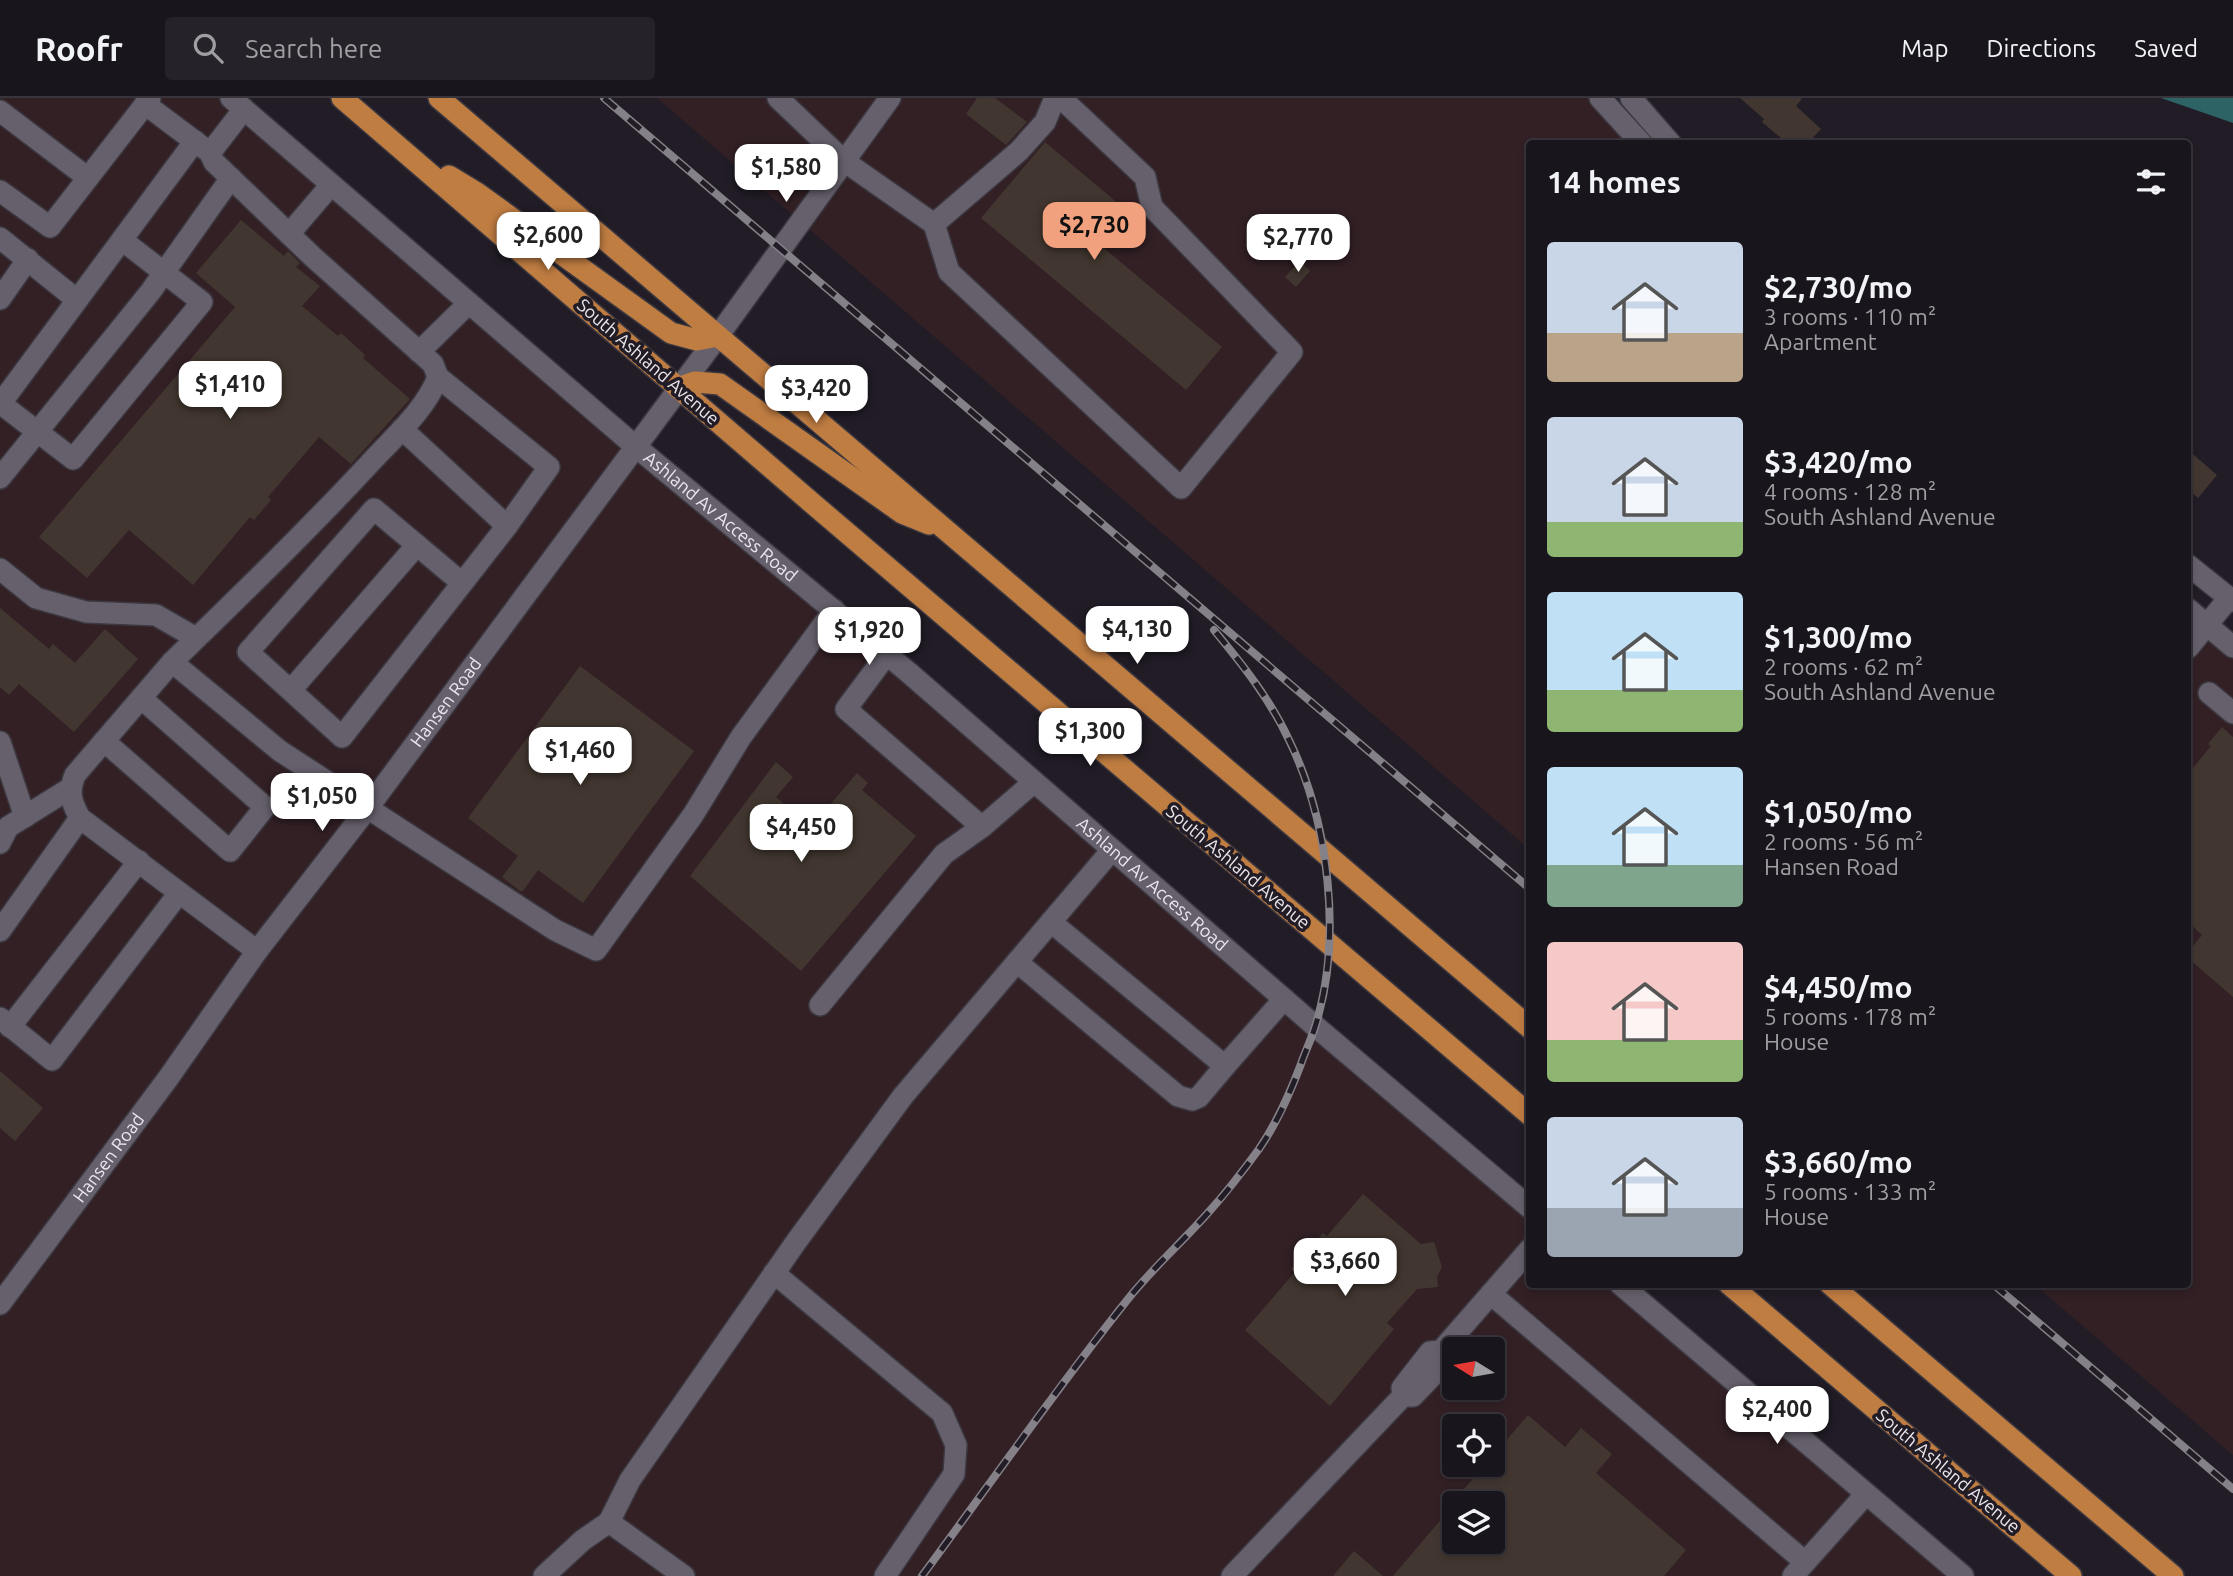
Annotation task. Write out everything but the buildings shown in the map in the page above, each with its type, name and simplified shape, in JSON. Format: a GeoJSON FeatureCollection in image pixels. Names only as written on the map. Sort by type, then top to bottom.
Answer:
{"type":"FeatureCollection","features":[{"type":"Feature","properties":{"kind":"main road","name":"South Ashland Avenue"},"geometry":{"type":"LineString","coordinates":[[342,98],[1526,1112]]}},
{"type":"Feature","properties":{"kind":"main road"},"geometry":{"type":"LineString","coordinates":[[439,98],[1526,1025]]}},
{"type":"Feature","properties":{"kind":"main road"},"geometry":{"type":"LineString","coordinates":[[393,141],[477,193],[671,333],[697,340],[718,336]]}},
{"type":"Feature","properties":{"kind":"main road"},"geometry":{"type":"LineString","coordinates":[[678,388],[695,382],[720,384],[902,513],[947,531]]}},
{"type":"Feature","properties":{"kind":"main road","name":"South Ashland Avenue"},"geometry":{"type":"LineString","coordinates":[[1733,1288],[2071,1576]]}},
{"type":"Feature","properties":{"kind":"main road"},"geometry":{"type":"LineString","coordinates":[[1835,1288],[2172,1576]]}},
{"type":"Feature","properties":{"kind":"street"},"geometry":{"type":"LineString","coordinates":[[778,98],[844,161],[934,224],[949,272],[1181,488],[1292,352],[1152,207],[1145,177],[1061,98]]}},
{"type":"Feature","properties":{"kind":"street","name":"Hansen Road"},"geometry":{"type":"LineString","coordinates":[[0,1304],[169,1077],[257,951],[367,809],[718,336],[890,98]]}},
{"type":"Feature","properties":{"kind":"street"},"geometry":{"type":"LineString","coordinates":[[934,224],[1019,151],[1045,122],[1055,98]]}},
{"type":"Feature","properties":{"kind":"street"},"geometry":{"type":"LineString","coordinates":[[1600,98],[1638,140]]}},
{"type":"Feature","properties":{"kind":"street"},"geometry":{"type":"LineString","coordinates":[[1631,98],[1668,140]]}},
{"type":"Feature","properties":{"kind":"street"},"geometry":{"type":"LineString","coordinates":[[0,191],[50,228],[148,101],[202,147],[214,162],[289,234],[433,364],[438,377],[550,467],[507,526],[342,737],[248,652],[373,509],[462,583]]}},
{"type":"Feature","properties":{"kind":"street"},"geometry":{"type":"LineString","coordinates":[[122,240],[202,302],[73,459],[1,403],[122,240],[237,104]]}},
{"type":"Feature","properties":{"kind":"street","name":"Ashland Av Access Road"},"geometry":{"type":"LineString","coordinates":[[237,104],[635,446],[887,654],[1284,999],[1526,1205]]}},
{"type":"Feature","properties":{"kind":"street"},"geometry":{"type":"LineString","coordinates":[[0,111],[89,178]]}},
{"type":"Feature","properties":{"kind":"street"},"geometry":{"type":"LineString","coordinates":[[0,478],[164,272],[230,178]]}},
{"type":"Feature","properties":{"kind":"street"},"geometry":{"type":"LineString","coordinates":[[289,234],[331,185]]}},
{"type":"Feature","properties":{"kind":"street"},"geometry":{"type":"LineString","coordinates":[[0,238],[77,300]]}},
{"type":"Feature","properties":{"kind":"street"},"geometry":{"type":"LineString","coordinates":[[0,299],[28,259]]}},
{"type":"Feature","properties":{"kind":"street"},"geometry":{"type":"LineString","coordinates":[[419,352],[469,303]]}},
{"type":"Feature","properties":{"kind":"street"},"geometry":{"type":"LineString","coordinates":[[257,951],[80,818],[72,804],[69,789],[75,775],[172,662],[344,491],[402,429],[434,388],[438,377]]}},
{"type":"Feature","properties":{"kind":"street"},"geometry":{"type":"LineString","coordinates":[[402,429],[507,526]]}},
{"type":"Feature","properties":{"kind":"street"},"geometry":{"type":"LineString","coordinates":[[290,690],[417,545]]}},
{"type":"Feature","properties":{"kind":"street"},"geometry":{"type":"LineString","coordinates":[[2191,567],[2231,600],[2191,644]]}},
{"type":"Feature","properties":{"kind":"street"},"geometry":{"type":"LineString","coordinates":[[0,569],[36,598],[86,612],[156,615],[196,638]]}},
{"type":"Feature","properties":{"kind":"street"},"geometry":{"type":"LineString","coordinates":[[172,662],[280,751],[555,930],[596,950],[693,815],[741,737],[834,610]]}},
{"type":"Feature","properties":{"kind":"street"},"geometry":{"type":"LineString","coordinates":[[2191,612],[2233,647]]}},
{"type":"Feature","properties":{"kind":"street"},"geometry":{"type":"LineString","coordinates":[[887,654],[846,709],[982,827]]}},
{"type":"Feature","properties":{"kind":"street"},"geometry":{"type":"LineString","coordinates":[[2209,693],[2233,713]]}},
{"type":"Feature","properties":{"kind":"street"},"geometry":{"type":"LineString","coordinates":[[104,741],[230,851],[265,807],[141,698]]}},
{"type":"Feature","properties":{"kind":"street"},"geometry":{"type":"LineString","coordinates":[[0,741],[8,827],[69,789]]}},
{"type":"Feature","properties":{"kind":"street"},"geometry":{"type":"LineString","coordinates":[[820,1005],[944,854],[982,827],[1034,782]]}},
{"type":"Feature","properties":{"kind":"street"},"geometry":{"type":"LineString","coordinates":[[0,931],[80,818]]}},
{"type":"Feature","properties":{"kind":"street"},"geometry":{"type":"LineString","coordinates":[[544,1576],[583,1540],[608,1522],[631,1480],[774,1273],[903,1096],[1112,850]]}},
{"type":"Feature","properties":{"kind":"street"},"geometry":{"type":"LineString","coordinates":[[139,862],[5,1022],[52,1060],[179,892]]}},
{"type":"Feature","properties":{"kind":"street"},"geometry":{"type":"LineString","coordinates":[[1051,922],[1225,1066]]}},
{"type":"Feature","properties":{"kind":"street"},"geometry":{"type":"LineString","coordinates":[[1017,962],[1178,1096],[1192,1100],[1199,1097],[1284,999]]}},
{"type":"Feature","properties":{"kind":"street"},"geometry":{"type":"LineString","coordinates":[[1232,1576],[1403,1396],[1402,1388],[1413,1371],[1430,1352],[1441,1351],[1526,1254]]}},
{"type":"Feature","properties":{"kind":"street"},"geometry":{"type":"LineString","coordinates":[[774,1273],[942,1413],[956,1445],[954,1474],[886,1576]]}},
{"type":"Feature","properties":{"kind":"street"},"geometry":{"type":"LineString","coordinates":[[1624,1288],[1963,1576]]}},
{"type":"Feature","properties":{"kind":"street"},"geometry":{"type":"LineString","coordinates":[[1491,1294],[1799,1569],[1866,1494]]}},
{"type":"Feature","properties":{"kind":"street"},"geometry":{"type":"LineString","coordinates":[[608,1522],[684,1576]]}},
{"type":"Feature","properties":{"kind":"shaded area"},"geometry":{"type":"Polygon","coordinates":[[[0,98],[229,98],[1526,1205],[1526,1288],[1624,1288],[1963,1576],[0,1576],[0,98]]]}},
{"type":"Feature","properties":{"kind":"shaded area"},"geometry":{"type":"Polygon","coordinates":[[[657,98],[1600,98],[1639,140],[1526,140],[1526,846],[657,98]]]}},
{"type":"Feature","properties":{"kind":"shaded area"},"geometry":{"type":"Polygon","coordinates":[[[2161,98],[2233,98],[2233,123],[2161,98]]]}},
{"type":"Feature","properties":{"kind":"shaded area"},"geometry":{"type":"Polygon","coordinates":[[[2191,612],[2233,647],[2233,1455],[2038,1288],[2191,1288],[2191,612]]]}},
{"type":"Feature","properties":{"kind":"railway"},"geometry":{"type":"LineString","coordinates":[[604,98],[1526,886]]}},
{"type":"Feature","properties":{"kind":"railway"},"geometry":{"type":"LineString","coordinates":[[922,1576],[1101,1333],[1147,1277],[1214,1206],[1259,1149],[1288,1097],[1315,1027],[1324,993],[1330,919],[1328,881],[1314,807],[1303,772],[1273,710],[1255,682],[1214,630]]}},
{"type":"Feature","properties":{"kind":"railway"},"geometry":{"type":"LineString","coordinates":[[1998,1288],[2233,1489]]}}]}
